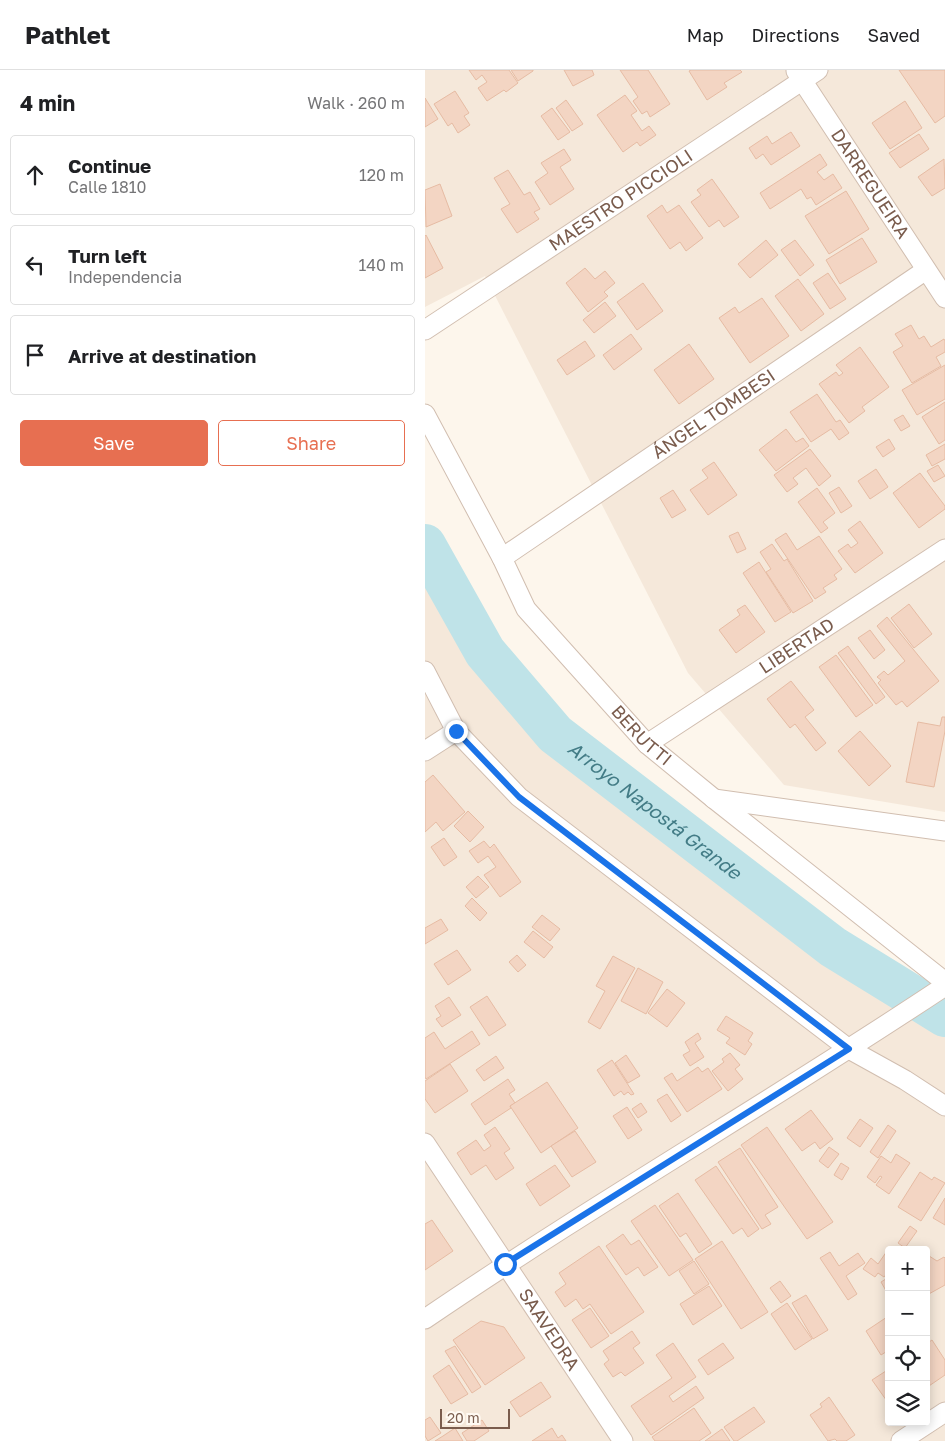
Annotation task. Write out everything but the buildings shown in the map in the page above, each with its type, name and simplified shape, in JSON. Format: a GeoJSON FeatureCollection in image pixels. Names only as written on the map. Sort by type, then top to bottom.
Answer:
{"type":"FeatureCollection","features":[{"type":"Feature","properties":{"kind":"street","name":"MAESTRO PICCIOLI"},"geometry":{"type":"LineString","coordinates":[[425,330],[799,75],[818,70]]}},
{"type":"Feature","properties":{"kind":"street","name":"DARREGUEIRA"},"geometry":{"type":"LineString","coordinates":[[799,75],[945,298]]}},
{"type":"Feature","properties":{"kind":"street","name":"ÁNGEL TOMBESI"},"geometry":{"type":"LineString","coordinates":[[502,558],[926,270]]}},
{"type":"Feature","properties":{"kind":"street","name":"BERUTTI"},"geometry":{"type":"LineString","coordinates":[[425,414],[502,558],[526,608],[647,744],[941,988]]}},
{"type":"Feature","properties":{"kind":"street","name":"LIBERTAD"},"geometry":{"type":"LineString","coordinates":[[647,744],[945,549]]}},
{"type":"Feature","properties":{"kind":"street"},"geometry":{"type":"LineString","coordinates":[[425,671],[456,731],[519,797],[849,1049],[905,1080],[945,1106]]}},
{"type":"Feature","properties":{"kind":"street"},"geometry":{"type":"LineString","coordinates":[[425,751],[456,731]]}},
{"type":"Feature","properties":{"kind":"street"},"geometry":{"type":"LineString","coordinates":[[713,798],[945,831]]}},
{"type":"Feature","properties":{"kind":"street"},"geometry":{"type":"LineString","coordinates":[[425,1319],[505,1264],[866,1039],[941,988]]}},
{"type":"Feature","properties":{"kind":"street","name":"SAAVEDRA"},"geometry":{"type":"LineString","coordinates":[[425,1143],[623,1441]]}},
{"type":"Feature","properties":{"kind":"street"},"geometry":{"type":"LineString","coordinates":[[901,1441],[945,1412]]}},
{"type":"Feature","properties":{"kind":"shaded area"},"geometry":{"type":"Polygon","coordinates":[[[425,70],[945,70],[945,812],[784,785],[688,673],[485,276],[425,307],[425,70]]]}},
{"type":"Feature","properties":{"kind":"shaded area"},"geometry":{"type":"Polygon","coordinates":[[[425,545],[485,652],[555,734],[833,947],[896,986],[945,984],[945,1441],[425,1441],[425,545]]]}},
{"type":"Feature","properties":{"kind":"waterway","name":"Arroyo Napostá Grande"},"geometry":{"type":"LineString","coordinates":[[425,545],[485,652],[555,734],[833,947],[945,1016]]}},
{"type":"Feature","properties":{"kind":"route"},"geometry":{"type":"LineString","coordinates":[[456,731],[519,797],[849,1049],[505,1264]]}}]}
